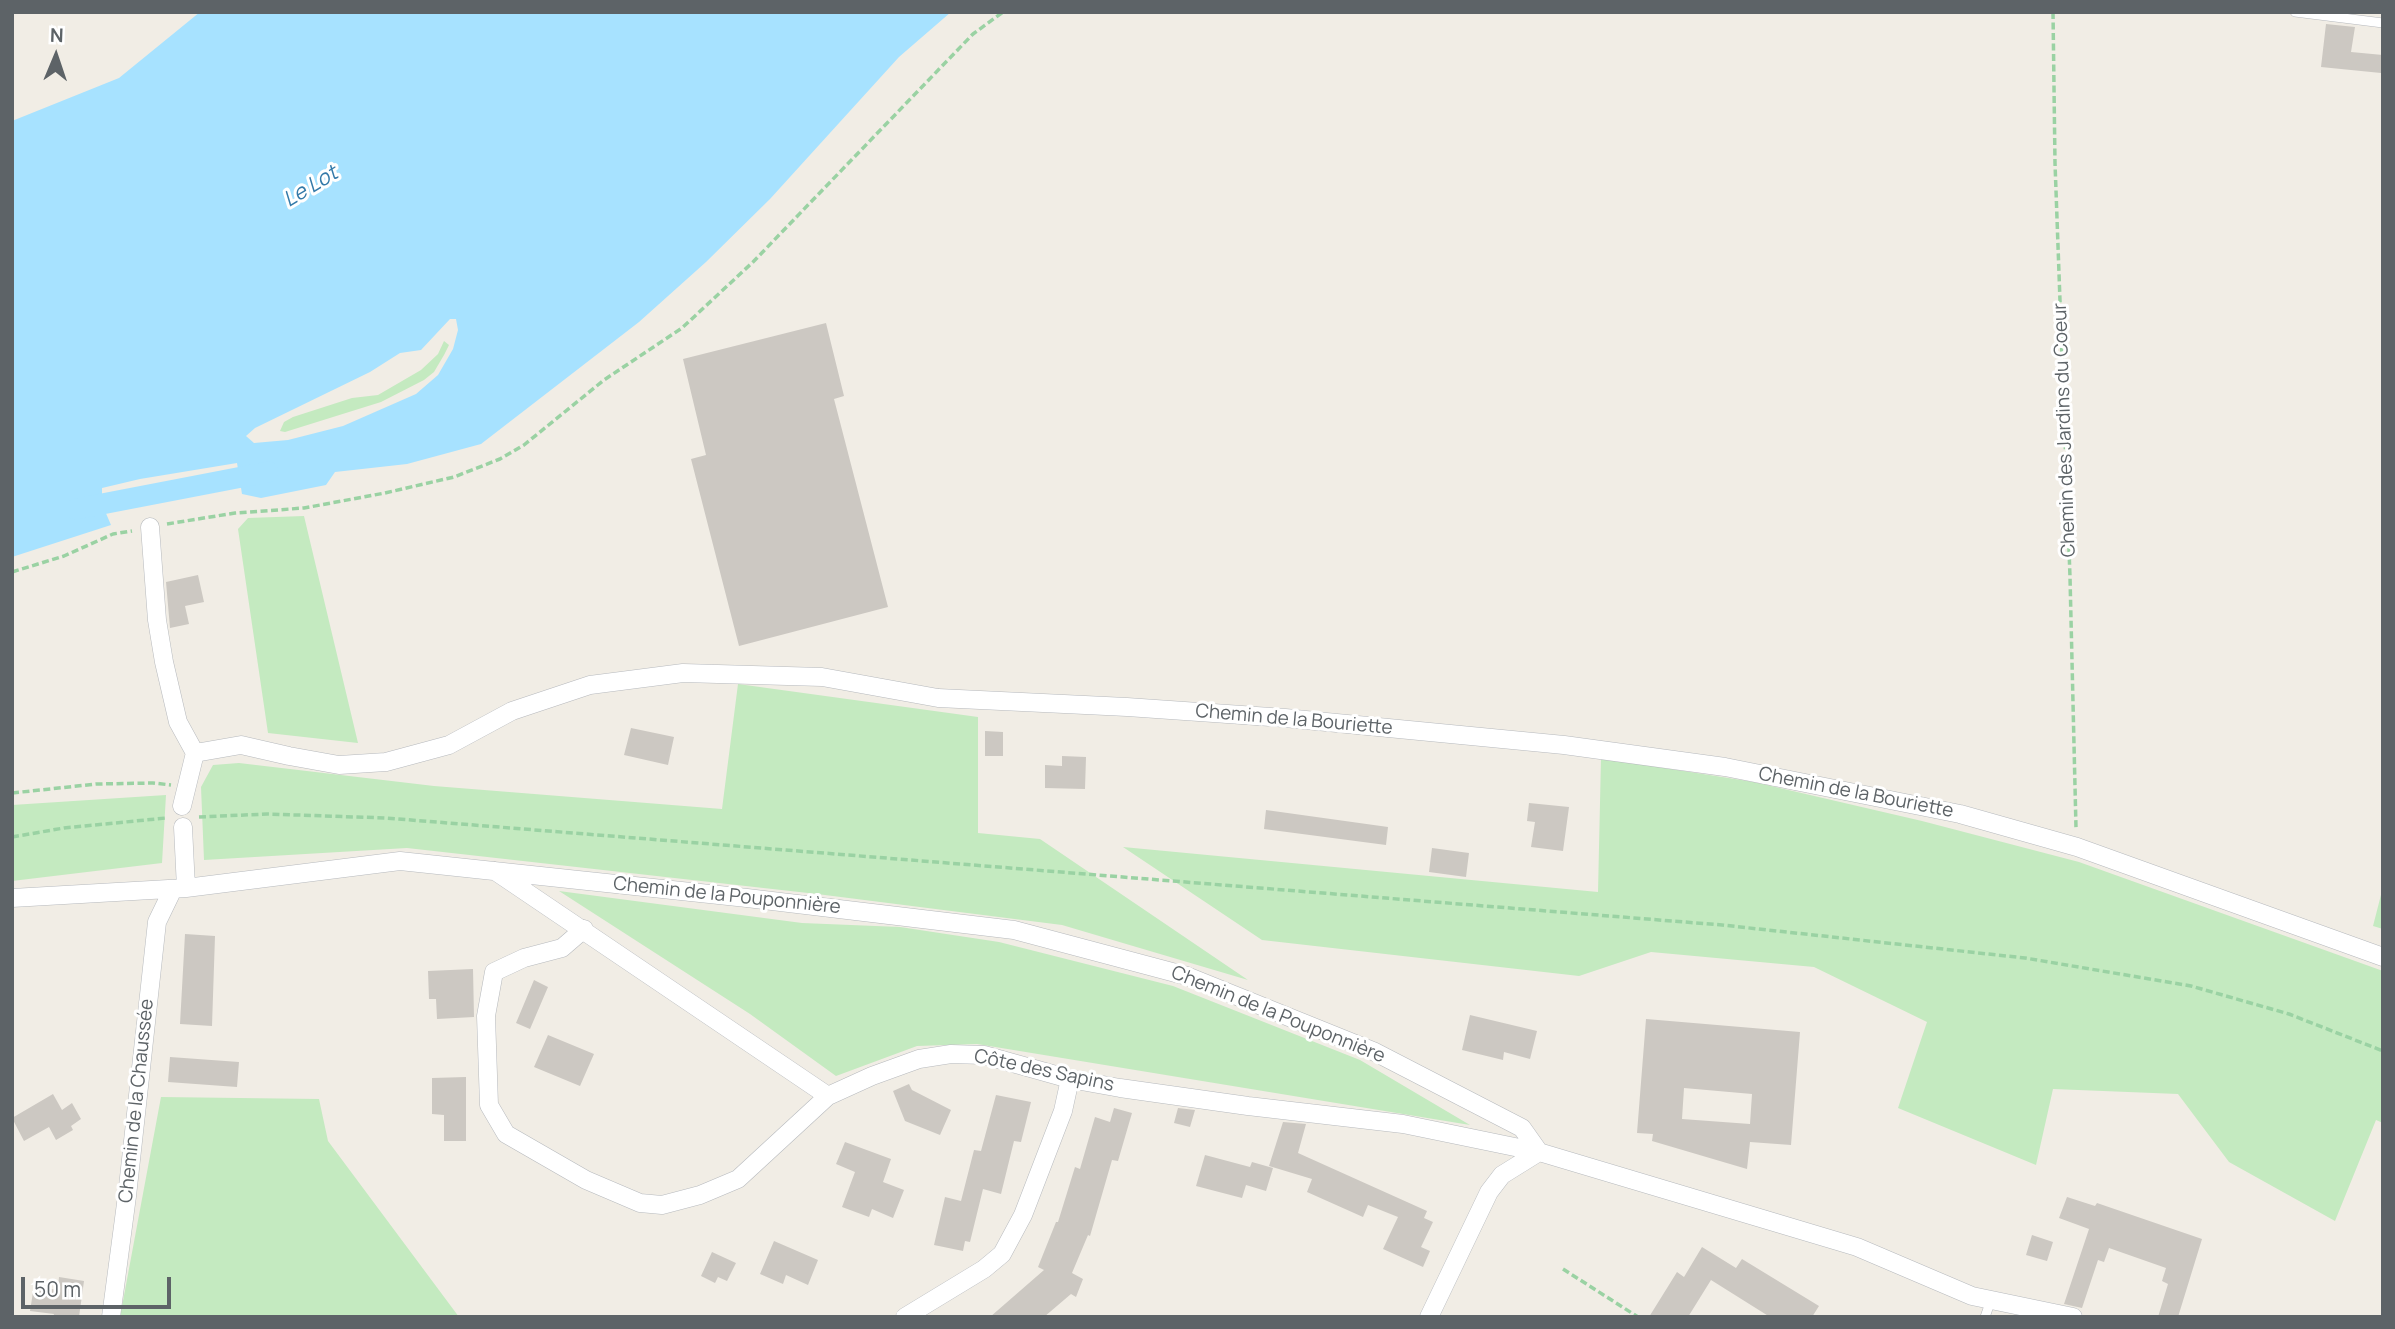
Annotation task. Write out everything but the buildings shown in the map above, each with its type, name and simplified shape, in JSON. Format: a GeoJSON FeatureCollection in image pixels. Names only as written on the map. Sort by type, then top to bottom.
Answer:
{"type":"FeatureCollection","features":[{"type":"Feature","properties":{"kind":"street"},"geometry":{"type":"LineString","coordinates":[[150,527],[157,620],[164,662],[178,722],[195,752]]}},
{"type":"Feature","properties":{"kind":"street","name":"Chemin de la Bouriette"},"geometry":{"type":"LineString","coordinates":[[195,752],[241,745],[289,757],[339,765],[386,762],[449,745],[512,711],[590,685],[683,673],[822,677],[938,698],[1285,718],[1564,746],[1738,769],[1960,814],[2077,847],[2383,957]]}},
{"type":"Feature","properties":{"kind":"street","name":"Chemin de la Chaussée"},"geometry":{"type":"LineString","coordinates":[[111,1317],[157,922],[179,889],[186,787],[195,752]]}},
{"type":"Feature","properties":{"kind":"street","name":"Chemin de la Pouponnière"},"geometry":{"type":"LineString","coordinates":[[12,898],[179,889],[400,861],[1013,930],[1187,976],[1373,1051],[1522,1128],[1539,1152]]}},
{"type":"Feature","properties":{"kind":"street"},"geometry":{"type":"LineString","coordinates":[[495,871],[828,1096]]}},
{"type":"Feature","properties":{"kind":"street","name":"Côte des Sapins"},"geometry":{"type":"LineString","coordinates":[[584,929],[562,948],[524,958],[494,972],[486,1016],[489,1105],[506,1134],[586,1180],[639,1203],[662,1205],[700,1195],[738,1179],[828,1096],[919,1059],[951,1055],[984,1055],[1070,1079],[1248,1106],[1403,1124],[1539,1152]]}},
{"type":"Feature","properties":{"kind":"street"},"geometry":{"type":"LineString","coordinates":[[905,1317],[984,1269],[1002,1254],[1023,1215],[1063,1111],[1070,1079]]}},
{"type":"Feature","properties":{"kind":"street"},"geometry":{"type":"LineString","coordinates":[[1429,1317],[1489,1192],[1502,1175],[1539,1152],[1857,1247],[1972,1296],[1988,1308],[2073,1317]]}},
{"type":"Feature","properties":{"kind":"lane"},"geometry":{"type":"LineString","coordinates":[[2295,12],[2383,23]]}},
{"type":"Feature","properties":{"kind":"path"},"geometry":{"type":"LineString","coordinates":[[12,572],[64,556],[113,534],[235,513],[304,508],[384,493],[454,477],[500,459],[524,445],[604,380],[682,328],[753,262],[973,34],[1003,12]]}},
{"type":"Feature","properties":{"kind":"path","name":"Chemin des Jardins du Coeur"},"geometry":{"type":"LineString","coordinates":[[2053,12],[2055,163],[2077,847]]}},
{"type":"Feature","properties":{"kind":"path"},"geometry":{"type":"LineString","coordinates":[[12,793],[96,784],[153,783],[186,787]]}},
{"type":"Feature","properties":{"kind":"path"},"geometry":{"type":"LineString","coordinates":[[12,837],[64,828],[183,817],[267,814],[386,818],[1722,925],[2025,958],[2191,986],[2289,1014],[2383,1051]]}},
{"type":"Feature","properties":{"kind":"path"},"geometry":{"type":"LineString","coordinates":[[1563,1269],[1638,1317]]}},
{"type":"Feature","properties":{"kind":"green space"},"geometry":{"type":"Polygon","coordinates":[[[444,341],[449,345],[444,355],[434,372],[424,380],[381,402],[285,432],[280,431],[284,422],[293,417],[352,398],[378,395],[421,370],[438,354],[444,341]]]}},
{"type":"Feature","properties":{"kind":"green space"},"geometry":{"type":"Polygon","coordinates":[[[304,516],[358,743],[268,733],[238,529],[248,518],[304,516]]]}},
{"type":"Feature","properties":{"kind":"green space"},"geometry":{"type":"Polygon","coordinates":[[[738,684],[978,717],[978,833],[1040,839],[1248,980],[1062,925],[817,894],[407,848],[204,860],[201,787],[213,765],[239,763],[434,786],[722,809],[738,684]]]}},
{"type":"Feature","properties":{"kind":"green space"},"geometry":{"type":"Polygon","coordinates":[[[1601,758],[1754,782],[1922,821],[2079,862],[2383,971],[2383,1123],[2376,1120],[2335,1221],[2229,1162],[2178,1094],[2053,1089],[2036,1165],[1898,1108],[1927,1022],[1814,967],[1651,952],[1579,976],[1262,940],[1123,847],[1598,892],[1601,758]]]}},
{"type":"Feature","properties":{"kind":"green space"},"geometry":{"type":"Polygon","coordinates":[[[166,795],[162,863],[12,881],[12,805],[166,795]]]}},
{"type":"Feature","properties":{"kind":"green space"},"geometry":{"type":"Polygon","coordinates":[[[2383,887],[2383,929],[2373,926],[2383,887]]]}},
{"type":"Feature","properties":{"kind":"green space"},"geometry":{"type":"Polygon","coordinates":[[[559,891],[802,923],[900,927],[999,942],[1173,986],[1360,1060],[1470,1125],[977,1044],[917,1046],[836,1076],[750,1014],[559,891]]]}},
{"type":"Feature","properties":{"kind":"green space"},"geometry":{"type":"Polygon","coordinates":[[[161,1097],[319,1099],[328,1141],[459,1317],[120,1317],[161,1097]]]}},
{"type":"Feature","properties":{"kind":"water","name":"Le Lot"},"geometry":{"type":"Polygon","coordinates":[[[200,12],[951,12],[899,57],[770,199],[706,262],[639,322],[481,444],[407,464],[335,472],[326,485],[261,498],[242,494],[237,463],[102,488],[102,504],[111,525],[12,557],[12,121],[119,78],[200,12]],[[450,319],[421,350],[400,353],[370,372],[255,428],[246,436],[254,443],[288,440],[343,426],[416,394],[438,375],[453,349],[458,330],[456,319],[450,319]]]}},
{"type":"Feature","properties":{"kind":"waterway"},"geometry":{"type":"LineString","coordinates":[[76,509],[268,472]]}}]}
